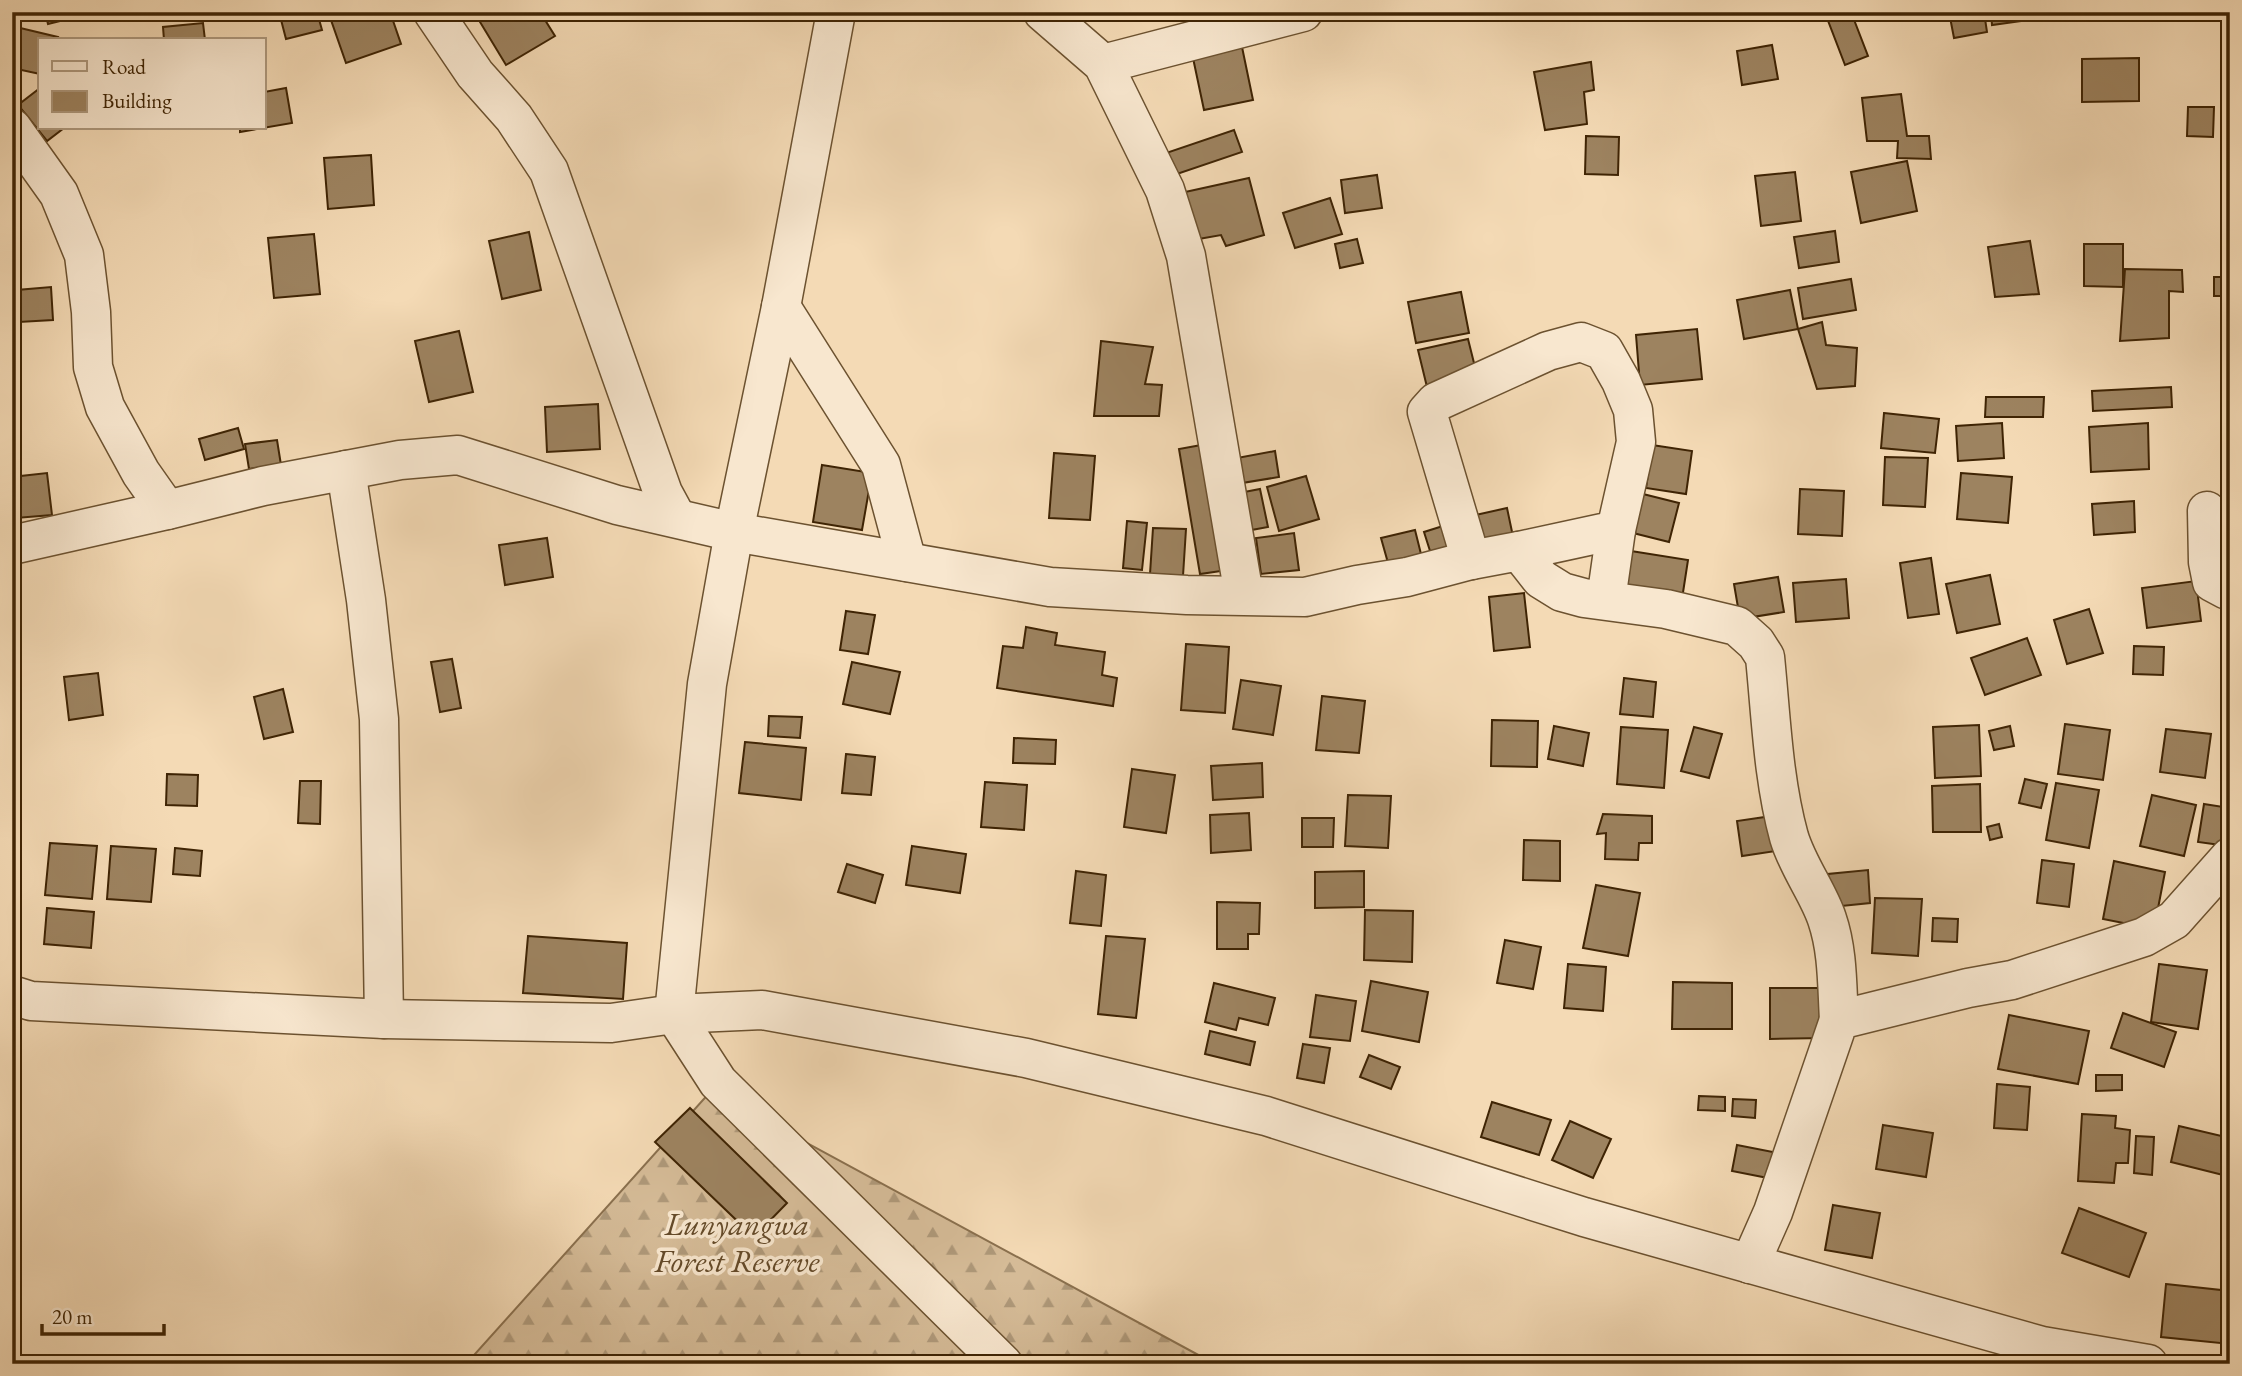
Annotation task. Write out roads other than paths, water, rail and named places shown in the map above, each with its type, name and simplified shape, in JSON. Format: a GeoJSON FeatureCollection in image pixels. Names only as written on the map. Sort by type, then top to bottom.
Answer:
{"type":"FeatureCollection","features":[{"type":"Feature","properties":{"kind":"street"},"geometry":{"type":"LineString","coordinates":[[433,12],[475,74],[514,118],[549,171],[663,493],[676,517]]}},
{"type":"Feature","properties":{"kind":"street"},"geometry":{"type":"LineString","coordinates":[[836,12],[781,307],[734,532],[707,684],[674,1014],[718,1082],[1003,1364]]}},
{"type":"Feature","properties":{"kind":"street"},"geometry":{"type":"LineString","coordinates":[[1043,12],[1103,64],[1165,190],[1186,256],[1244,595]]}},
{"type":"Feature","properties":{"kind":"street"},"geometry":{"type":"LineString","coordinates":[[1103,64],[1303,12]]}},
{"type":"Feature","properties":{"kind":"street"},"geometry":{"type":"LineString","coordinates":[[12,128],[59,194],[84,255],[91,312],[93,367],[105,407],[141,473],[167,510]]}},
{"type":"Feature","properties":{"kind":"street"},"geometry":{"type":"LineString","coordinates":[[781,307],[881,465],[907,562]]}},
{"type":"Feature","properties":{"kind":"street"},"geometry":{"type":"LineString","coordinates":[[1471,560],[1427,412],[1436,402],[1535,357],[1581,342],[1604,351],[1633,410],[1636,442],[1616,530],[1606,600]]}},
{"type":"Feature","properties":{"kind":"street"},"geometry":{"type":"LineString","coordinates":[[12,545],[262,486],[400,460],[458,455],[617,505],[734,532],[1050,587],[1186,595],[1305,597],[1616,530]]}},
{"type":"Feature","properties":{"kind":"street"},"geometry":{"type":"LineString","coordinates":[[346,470],[366,600],[379,719],[384,1019]]}},
{"type":"Feature","properties":{"kind":"street"},"geometry":{"type":"LineString","coordinates":[[2207,511],[2208,562],[2212,582],[2230,589]]}},
{"type":"Feature","properties":{"kind":"street"},"geometry":{"type":"LineString","coordinates":[[1519,551],[1541,579],[1562,592],[1584,598],[1666,609],[1737,626],[1756,643],[1765,657],[1781,804],[1790,840],[1827,918],[1834,953],[1839,1020],[1781,1189],[1749,1264]]}},
{"type":"Feature","properties":{"kind":"street"},"geometry":{"type":"LineString","coordinates":[[1839,1020],[2011,980],[2144,937],[2174,920],[2230,857]]}},
{"type":"Feature","properties":{"kind":"street"},"geometry":{"type":"LineString","coordinates":[[12,995],[31,1002],[384,1019],[611,1023],[674,1014],[762,1010],[1026,1058],[1266,1116],[1584,1217],[1749,1264],[2042,1346],[2148,1364]]}},
{"type":"Feature","properties":{"kind":"park label","name":"Lunyangwa Forest Reserve"},"geometry":{"type":"Point","coordinates":[737,1242]}}]}
